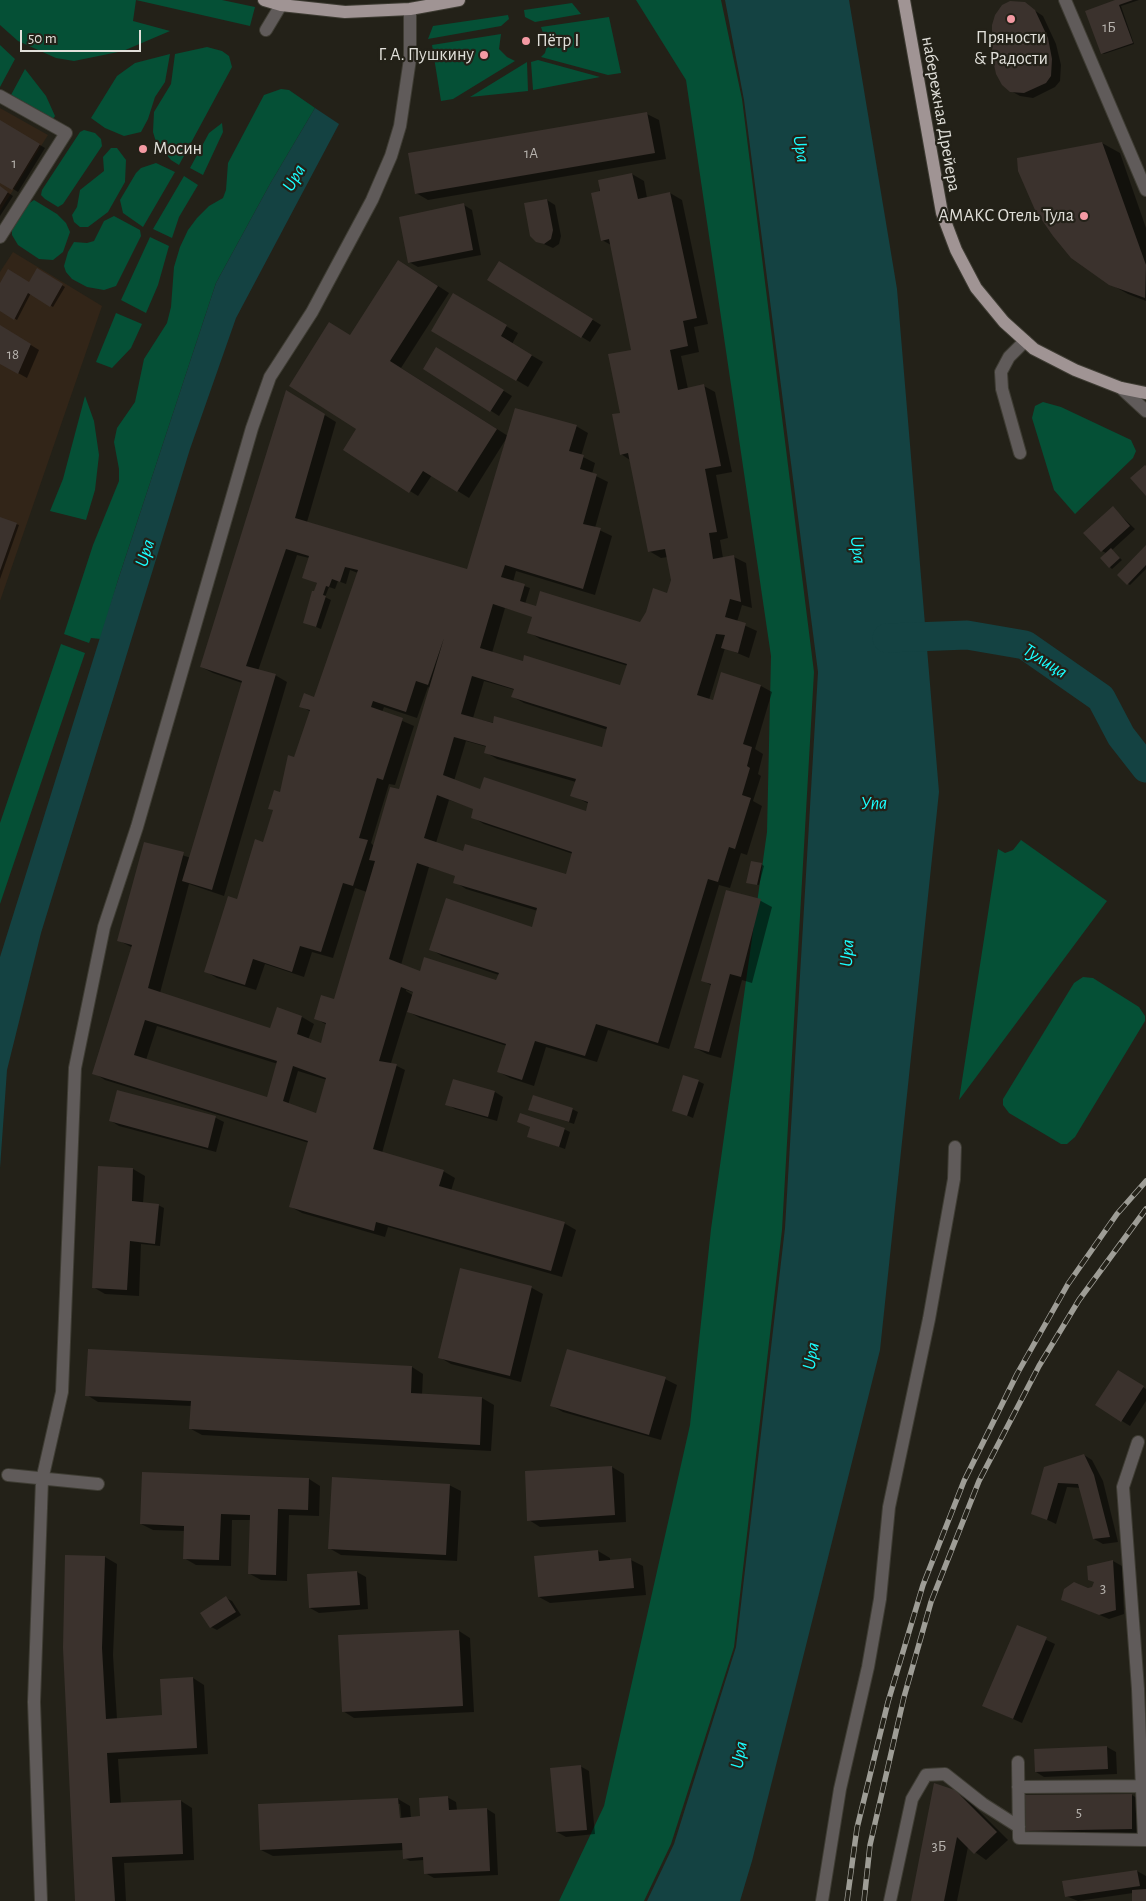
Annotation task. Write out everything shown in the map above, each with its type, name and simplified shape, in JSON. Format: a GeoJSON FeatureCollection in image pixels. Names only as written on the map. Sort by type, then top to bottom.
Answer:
{"type":"FeatureCollection","features":[{"type":"Feature","properties":{"kind":"main road"},"geometry":{"type":"LineString","coordinates":[[264,0],[345,12],[410,9],[460,0]]}},
{"type":"Feature","properties":{"kind":"main road","name":"набережная Дрейера"},"geometry":{"type":"LineString","coordinates":[[904,0],[942,212],[948,232],[976,288],[1004,322],[1024,341],[1075,370],[1120,388],[1146,393]]}},
{"type":"Feature","properties":{"kind":"street"},"geometry":{"type":"LineString","coordinates":[[1064,0],[1146,190]]}},
{"type":"Feature","properties":{"kind":"street"},"geometry":{"type":"LineString","coordinates":[[266,30],[281,4]]}},
{"type":"Feature","properties":{"kind":"street"},"geometry":{"type":"LineString","coordinates":[[41,1901],[34,1702],[42,1480],[62,1392],[76,1068],[104,927],[136,827],[252,428],[270,377],[312,312],[372,200],[391,156],[400,126],[410,59],[410,9]]}},
{"type":"Feature","properties":{"kind":"street"},"geometry":{"type":"LineString","coordinates":[[0,96],[66,133],[0,237]]}},
{"type":"Feature","properties":{"kind":"street"},"geometry":{"type":"LineString","coordinates":[[1020,453],[1002,389],[1001,372],[1009,357],[1024,341]]}},
{"type":"Feature","properties":{"kind":"street"},"geometry":{"type":"LineString","coordinates":[[1120,388],[1146,411]]}},
{"type":"Feature","properties":{"kind":"street"},"geometry":{"type":"LineString","coordinates":[[822,1901],[840,1789],[868,1667],[879,1609],[889,1507],[929,1319],[953,1188],[955,1147]]}},
{"type":"Feature","properties":{"kind":"street"},"geometry":{"type":"LineString","coordinates":[[1018,1762],[1019,1838],[1145,1840],[1138,1689],[1123,1487],[1138,1442]]}},
{"type":"Feature","properties":{"kind":"street"},"geometry":{"type":"LineString","coordinates":[[8,1475],[42,1480],[98,1484]]}},
{"type":"Feature","properties":{"kind":"street"},"geometry":{"type":"LineString","coordinates":[[890,1901],[912,1799],[926,1775],[945,1774],[1019,1827]]}},
{"type":"Feature","properties":{"kind":"street"},"geometry":{"type":"LineString","coordinates":[[1018,1787],[1141,1786]]}},
{"type":"Feature","properties":{"kind":"shaded area"},"geometry":{"type":"Polygon","coordinates":[[[0,108],[48,135],[0,211],[0,108]]]}},
{"type":"Feature","properties":{"kind":"shaded area"},"geometry":{"type":"Polygon","coordinates":[[[13,252],[102,306],[0,601],[0,272],[13,252]]]}},
{"type":"Feature","properties":{"kind":"green space"},"geometry":{"type":"Polygon","coordinates":[[[0,0],[136,0],[133,21],[170,31],[123,51],[74,61],[56,58],[18,41],[0,25],[0,0]]]}},
{"type":"Feature","properties":{"kind":"green space"},"geometry":{"type":"Polygon","coordinates":[[[136,0],[222,0],[255,7],[250,26],[136,0]]]}},
{"type":"Feature","properties":{"kind":"green space"},"geometry":{"type":"Polygon","coordinates":[[[636,0],[721,0],[742,99],[814,672],[782,1230],[734,1647],[671,1844],[644,1901],[559,1901],[604,1806],[690,1425],[711,1229],[767,832],[771,656],[686,80],[636,0]]]}},
{"type":"Feature","properties":{"kind":"green space"},"geometry":{"type":"Polygon","coordinates":[[[572,3],[581,14],[535,22],[525,17],[524,10],[572,3]]]}},
{"type":"Feature","properties":{"kind":"green space"},"geometry":{"type":"Polygon","coordinates":[[[508,15],[509,19],[501,26],[428,39],[433,26],[508,15]]]}},
{"type":"Feature","properties":{"kind":"green space"},"geometry":{"type":"Polygon","coordinates":[[[609,17],[621,73],[608,75],[541,57],[545,53],[547,45],[541,27],[609,17]]]}},
{"type":"Feature","properties":{"kind":"green space"},"geometry":{"type":"Polygon","coordinates":[[[501,34],[499,49],[507,57],[515,61],[453,99],[441,101],[432,45],[501,34]]]}},
{"type":"Feature","properties":{"kind":"green space"},"geometry":{"type":"Polygon","coordinates":[[[0,45],[15,59],[0,87],[0,45]]]}},
{"type":"Feature","properties":{"kind":"green space"},"geometry":{"type":"Polygon","coordinates":[[[207,47],[222,51],[229,56],[232,67],[179,165],[171,160],[156,142],[153,132],[154,112],[171,84],[175,54],[207,47]]]}},
{"type":"Feature","properties":{"kind":"green space"},"geometry":{"type":"Polygon","coordinates":[[[170,54],[165,82],[155,97],[148,119],[141,132],[124,136],[105,128],[91,118],[117,76],[135,63],[170,54]]]}},
{"type":"Feature","properties":{"kind":"green space"},"geometry":{"type":"Polygon","coordinates":[[[538,60],[600,77],[533,90],[531,62],[538,60]]]}},
{"type":"Feature","properties":{"kind":"green space"},"geometry":{"type":"Polygon","coordinates":[[[527,62],[528,91],[470,97],[527,62]]]}},
{"type":"Feature","properties":{"kind":"green space"},"geometry":{"type":"Polygon","coordinates":[[[25,69],[46,96],[55,116],[53,119],[11,95],[25,69]]]}},
{"type":"Feature","properties":{"kind":"green space"},"geometry":{"type":"Polygon","coordinates":[[[281,89],[289,90],[315,108],[270,184],[216,283],[118,580],[101,639],[91,638],[89,643],[64,634],[93,545],[119,481],[119,469],[114,442],[117,428],[135,402],[144,359],[167,323],[171,307],[174,267],[180,247],[188,230],[197,218],[209,206],[223,198],[226,190],[228,163],[264,95],[281,89]]]}},
{"type":"Feature","properties":{"kind":"green space"},"geometry":{"type":"Polygon","coordinates":[[[222,123],[223,132],[203,175],[190,168],[209,133],[222,123]]]}},
{"type":"Feature","properties":{"kind":"green space"},"geometry":{"type":"Polygon","coordinates":[[[84,130],[95,133],[101,139],[102,146],[63,204],[58,207],[41,195],[42,190],[80,132],[84,130]]]}},
{"type":"Feature","properties":{"kind":"green space"},"geometry":{"type":"Polygon","coordinates":[[[111,148],[117,148],[126,160],[125,182],[108,212],[88,227],[80,227],[74,222],[72,215],[77,207],[80,190],[104,171],[103,157],[111,148]]]}},
{"type":"Feature","properties":{"kind":"green space"},"geometry":{"type":"Polygon","coordinates":[[[156,163],[175,172],[143,227],[123,213],[120,200],[136,173],[141,168],[156,163]]]}},
{"type":"Feature","properties":{"kind":"green space"},"geometry":{"type":"Polygon","coordinates":[[[184,176],[198,185],[179,217],[172,238],[153,229],[184,176]]]}},
{"type":"Feature","properties":{"kind":"green space"},"geometry":{"type":"Polygon","coordinates":[[[34,200],[57,214],[66,223],[70,232],[63,252],[53,260],[39,259],[18,245],[12,235],[12,229],[28,204],[34,200]]]}},
{"type":"Feature","properties":{"kind":"green space"},"geometry":{"type":"Polygon","coordinates":[[[114,216],[140,230],[141,236],[116,286],[104,290],[87,287],[72,279],[66,272],[64,266],[68,252],[74,242],[87,243],[94,241],[104,221],[114,216]]]}},
{"type":"Feature","properties":{"kind":"green space"},"geometry":{"type":"Polygon","coordinates":[[[150,237],[169,246],[158,285],[146,313],[121,300],[150,237]]]}},
{"type":"Feature","properties":{"kind":"green space"},"geometry":{"type":"Polygon","coordinates":[[[116,313],[142,324],[131,348],[112,368],[96,362],[116,313]]]}},
{"type":"Feature","properties":{"kind":"green space"},"geometry":{"type":"Polygon","coordinates":[[[85,396],[94,421],[99,455],[95,490],[86,520],[50,511],[63,479],[85,396]]]}},
{"type":"Feature","properties":{"kind":"green space"},"geometry":{"type":"Polygon","coordinates":[[[1043,402],[1061,407],[1131,440],[1136,451],[1133,458],[1075,514],[1054,490],[1032,418],[1035,406],[1043,402]]]}},
{"type":"Feature","properties":{"kind":"green space"},"geometry":{"type":"Polygon","coordinates":[[[61,644],[85,653],[0,904],[0,823],[61,644]]]}},
{"type":"Feature","properties":{"kind":"green space"},"geometry":{"type":"Polygon","coordinates":[[[1021,840],[1107,901],[959,1100],[998,849],[1005,853],[1013,850],[1021,840]]]}},
{"type":"Feature","properties":{"kind":"green space"},"geometry":{"type":"Polygon","coordinates":[[[1083,977],[1093,978],[1139,1007],[1145,1016],[1145,1021],[1075,1137],[1067,1144],[1061,1144],[1009,1113],[1003,1105],[1003,1099],[1074,983],[1083,977]]]}},
{"type":"Feature","properties":{"kind":"water","name":"Упа"},"geometry":{"type":"Polygon","coordinates":[[[725,0],[849,0],[897,289],[939,792],[880,1350],[752,1861],[740,1901],[647,1901],[674,1844],[736,1647],[785,1228],[818,672],[744,100],[725,0]]]}},
{"type":"Feature","properties":{"kind":"water","name":"Upa"},"geometry":{"type":"Polygon","coordinates":[[[315,108],[339,124],[236,318],[190,449],[41,933],[7,1070],[0,1168],[0,957],[118,580],[216,283],[270,184],[315,108]]]}},
{"type":"Feature","properties":{"kind":"building"},"geometry":{"type":"Polygon","coordinates":[[[1115,0],[1133,0],[1119,5],[1133,43],[1101,54],[1085,11],[1115,0]]]}},
{"type":"Feature","properties":{"kind":"building"},"geometry":{"type":"Polygon","coordinates":[[[1010,1],[1025,2],[1035,10],[1048,38],[1052,59],[1051,76],[1046,83],[1024,93],[1010,92],[1002,85],[996,74],[992,55],[992,25],[995,15],[1002,5],[1010,1]]]}},
{"type":"Feature","properties":{"kind":"building"},"geometry":{"type":"Polygon","coordinates":[[[647,112],[655,153],[415,194],[408,153],[647,112]]]}},
{"type":"Feature","properties":{"kind":"building"},"geometry":{"type":"Polygon","coordinates":[[[0,120],[40,144],[12,190],[0,183],[0,120]]]}},
{"type":"Feature","properties":{"kind":"building","name":"АМАКС Отель Тула"},"geometry":{"type":"Polygon","coordinates":[[[1102,142],[1146,265],[1145,298],[1109,285],[1071,258],[1035,210],[1018,171],[1017,158],[1102,142]]]}},
{"type":"Feature","properties":{"kind":"building"},"geometry":{"type":"Polygon","coordinates":[[[632,173],[638,199],[670,192],[697,318],[683,321],[688,346],[670,350],[678,390],[704,384],[721,466],[705,469],[717,532],[709,533],[713,559],[734,555],[741,602],[730,599],[725,617],[746,623],[738,653],[721,648],[725,635],[716,634],[697,695],[713,700],[721,672],[761,685],[743,744],[752,747],[747,766],[750,768],[742,795],[751,798],[735,849],[729,847],[718,882],[708,879],[658,1043],[596,1024],[585,1056],[535,1041],[522,1080],[497,1072],[506,1044],[407,1012],[413,992],[401,987],[379,1061],[397,1064],[373,1149],[444,1170],[439,1186],[565,1222],[551,1271],[376,1222],[374,1231],[289,1207],[308,1141],[92,1074],[132,945],[117,941],[144,842],[184,852],[148,988],[270,1028],[277,1007],[302,1016],[297,1034],[321,1043],[326,1023],[314,1019],[321,995],[334,999],[375,861],[369,860],[390,787],[399,789],[444,638],[428,685],[416,681],[406,712],[373,701],[371,707],[403,718],[383,780],[377,778],[359,838],[368,840],[353,886],[343,883],[321,952],[300,946],[292,972],[253,959],[245,985],[204,972],[228,896],[237,899],[255,839],[263,842],[273,810],[268,809],[274,790],[280,792],[288,755],[294,757],[310,710],[299,707],[304,693],[314,697],[358,570],[345,567],[340,582],[332,579],[329,587],[326,586],[323,595],[326,596],[316,627],[303,623],[312,591],[314,591],[317,583],[302,578],[309,556],[286,549],[246,666],[276,674],[212,890],[182,881],[242,681],[200,667],[286,390],[325,414],[295,518],[467,569],[515,408],[577,425],[569,451],[584,455],[580,469],[597,474],[583,524],[601,528],[583,589],[505,565],[501,577],[525,584],[520,601],[536,606],[540,591],[640,622],[646,612],[653,588],[667,593],[671,580],[665,549],[648,552],[628,453],[620,455],[612,414],[620,413],[608,354],[631,350],[609,239],[601,241],[591,193],[600,191],[598,180],[632,173]],[[493,604],[480,648],[523,661],[524,655],[620,685],[627,664],[527,633],[532,617],[493,604]],[[472,676],[461,714],[493,723],[494,716],[602,747],[607,727],[511,697],[514,689],[472,676]],[[454,737],[443,775],[480,789],[484,777],[586,811],[588,802],[570,796],[576,779],[484,753],[486,746],[454,737]],[[437,795],[424,838],[463,851],[465,844],[566,874],[572,852],[471,818],[473,809],[437,795]],[[417,863],[389,959],[420,971],[424,957],[496,980],[499,973],[429,950],[446,898],[532,927],[537,908],[453,883],[455,876],[417,863]],[[145,1020],[134,1055],[267,1097],[277,1061],[145,1020]],[[293,1066],[283,1101],[316,1113],[326,1078],[293,1066]]]}},
{"type":"Feature","properties":{"kind":"building"},"geometry":{"type":"Polygon","coordinates":[[[0,186],[8,192],[0,205],[0,186]]]}},
{"type":"Feature","properties":{"kind":"building"},"geometry":{"type":"Polygon","coordinates":[[[547,199],[553,230],[551,239],[544,244],[536,242],[530,236],[524,203],[547,199]]]}},
{"type":"Feature","properties":{"kind":"building"},"geometry":{"type":"Polygon","coordinates":[[[464,203],[473,250],[408,263],[399,217],[464,203]]]}},
{"type":"Feature","properties":{"kind":"building"},"geometry":{"type":"Polygon","coordinates":[[[398,260],[438,286],[390,361],[497,429],[457,492],[423,471],[409,493],[343,450],[356,429],[289,386],[329,322],[350,335],[398,260]]]}},
{"type":"Feature","properties":{"kind":"building"},"geometry":{"type":"Polygon","coordinates":[[[499,261],[593,319],[581,338],[487,280],[499,261]]]}},
{"type":"Feature","properties":{"kind":"building"},"geometry":{"type":"Polygon","coordinates":[[[37,268],[63,284],[50,307],[28,293],[14,320],[0,311],[0,283],[8,269],[29,282],[37,268]]]}},
{"type":"Feature","properties":{"kind":"building"},"geometry":{"type":"Polygon","coordinates":[[[453,293],[507,325],[501,336],[532,355],[516,381],[431,331],[453,293]]]}},
{"type":"Feature","properties":{"kind":"building"},"geometry":{"type":"Polygon","coordinates":[[[0,325],[31,344],[18,374],[0,364],[0,325]]]}},
{"type":"Feature","properties":{"kind":"building"},"geometry":{"type":"Polygon","coordinates":[[[436,347],[504,390],[490,412],[423,369],[436,347]]]}},
{"type":"Feature","properties":{"kind":"building"},"geometry":{"type":"Polygon","coordinates":[[[1146,466],[1146,496],[1130,478],[1146,466]]]}},
{"type":"Feature","properties":{"kind":"building"},"geometry":{"type":"Polygon","coordinates":[[[1113,506],[1130,526],[1101,552],[1083,533],[1113,506]]]}},
{"type":"Feature","properties":{"kind":"building"},"geometry":{"type":"Polygon","coordinates":[[[0,517],[17,523],[0,571],[0,517]]]}},
{"type":"Feature","properties":{"kind":"building"},"geometry":{"type":"Polygon","coordinates":[[[1146,545],[1146,565],[1127,585],[1117,575],[1146,545]]]}},
{"type":"Feature","properties":{"kind":"building"},"geometry":{"type":"Polygon","coordinates":[[[1111,548],[1120,558],[1109,568],[1100,558],[1111,548]]]}},
{"type":"Feature","properties":{"kind":"building"},"geometry":{"type":"Polygon","coordinates":[[[751,861],[762,863],[757,885],[746,883],[751,861]]]}},
{"type":"Feature","properties":{"kind":"building"},"geometry":{"type":"Polygon","coordinates":[[[726,890],[761,899],[741,977],[730,974],[709,1052],[694,1048],[711,984],[701,981],[726,890]]]}},
{"type":"Feature","properties":{"kind":"building"},"geometry":{"type":"Polygon","coordinates":[[[683,1075],[699,1080],[687,1116],[672,1111],[683,1075]]]}},
{"type":"Feature","properties":{"kind":"building"},"geometry":{"type":"Polygon","coordinates":[[[453,1079],[495,1091],[488,1117],[445,1105],[453,1079]]]}},
{"type":"Feature","properties":{"kind":"building"},"geometry":{"type":"Polygon","coordinates":[[[117,1090],[216,1116],[208,1148],[109,1121],[117,1090]]]}},
{"type":"Feature","properties":{"kind":"building"},"geometry":{"type":"Polygon","coordinates":[[[533,1095],[573,1108],[569,1122],[528,1110],[533,1095]]]}},
{"type":"Feature","properties":{"kind":"building"},"geometry":{"type":"Polygon","coordinates":[[[520,1113],[565,1128],[559,1147],[527,1137],[530,1127],[517,1122],[520,1113]]]}},
{"type":"Feature","properties":{"kind":"building"},"geometry":{"type":"Polygon","coordinates":[[[98,1166],[133,1168],[132,1201],[159,1204],[155,1244],[130,1241],[127,1290],[92,1288],[98,1166]]]}},
{"type":"Feature","properties":{"kind":"building"},"geometry":{"type":"Polygon","coordinates":[[[460,1268],[532,1286],[510,1376],[438,1358],[460,1268]]]}},
{"type":"Feature","properties":{"kind":"building"},"geometry":{"type":"Polygon","coordinates":[[[88,1349],[412,1366],[411,1393],[482,1397],[480,1445],[189,1429],[191,1401],[85,1396],[88,1349]]]}},
{"type":"Feature","properties":{"kind":"building"},"geometry":{"type":"Polygon","coordinates":[[[567,1349],[666,1377],[649,1435],[550,1406],[567,1349]]]}},
{"type":"Feature","properties":{"kind":"building"},"geometry":{"type":"Polygon","coordinates":[[[1118,1370],[1144,1386],[1121,1422],[1095,1405],[1118,1370]]]}},
{"type":"Feature","properties":{"kind":"building"},"geometry":{"type":"Polygon","coordinates":[[[1084,1454],[1094,1475],[1110,1537],[1093,1539],[1078,1484],[1058,1483],[1047,1520],[1031,1514],[1044,1467],[1084,1454]]]}},
{"type":"Feature","properties":{"kind":"building"},"geometry":{"type":"Polygon","coordinates":[[[612,1466],[615,1515],[527,1521],[525,1471],[612,1466]]]}},
{"type":"Feature","properties":{"kind":"building"},"geometry":{"type":"Polygon","coordinates":[[[142,1472],[309,1478],[308,1510],[278,1509],[276,1575],[248,1574],[250,1515],[221,1514],[219,1560],[183,1559],[184,1526],[140,1524],[142,1472]]]}},
{"type":"Feature","properties":{"kind":"building"},"geometry":{"type":"Polygon","coordinates":[[[332,1477],[450,1484],[446,1555],[328,1549],[332,1477]]]}},
{"type":"Feature","properties":{"kind":"building"},"geometry":{"type":"Polygon","coordinates":[[[598,1550],[599,1561],[631,1558],[634,1588],[538,1597],[534,1556],[598,1550]]]}},
{"type":"Feature","properties":{"kind":"building"},"geometry":{"type":"Polygon","coordinates":[[[65,1555],[105,1556],[102,1648],[106,1719],[162,1715],[160,1679],[193,1677],[197,1748],[107,1753],[110,1803],[181,1800],[183,1854],[112,1857],[115,1901],[75,1901],[63,1648],[65,1555]]]}},
{"type":"Feature","properties":{"kind":"building"},"geometry":{"type":"Polygon","coordinates":[[[1113,1560],[1116,1610],[1099,1615],[1061,1600],[1064,1589],[1074,1582],[1088,1588],[1092,1587],[1094,1582],[1088,1580],[1087,1566],[1113,1560]]]}},
{"type":"Feature","properties":{"kind":"building"},"geometry":{"type":"Polygon","coordinates":[[[357,1571],[360,1605],[309,1608],[307,1574],[357,1571]]]}},
{"type":"Feature","properties":{"kind":"building"},"geometry":{"type":"Polygon","coordinates":[[[226,1596],[236,1612],[210,1628],[200,1613],[226,1596]]]}},
{"type":"Feature","properties":{"kind":"building"},"geometry":{"type":"Polygon","coordinates":[[[1017,1625],[1047,1637],[1013,1719],[982,1706],[1017,1625]]]}},
{"type":"Feature","properties":{"kind":"building"},"geometry":{"type":"Polygon","coordinates":[[[459,1630],[463,1706],[342,1712],[338,1635],[459,1630]]]}},
{"type":"Feature","properties":{"kind":"building"},"geometry":{"type":"Polygon","coordinates":[[[1107,1746],[1108,1769],[1035,1772],[1034,1749],[1107,1746]]]}},
{"type":"Feature","properties":{"kind":"building"},"geometry":{"type":"Polygon","coordinates":[[[581,1765],[587,1830],[556,1832],[550,1768],[581,1765]]]}},
{"type":"Feature","properties":{"kind":"building"},"geometry":{"type":"Polygon","coordinates":[[[934,1783],[955,1790],[997,1832],[974,1854],[957,1837],[944,1901],[911,1901],[934,1783]]]}},
{"type":"Feature","properties":{"kind":"building"},"geometry":{"type":"Polygon","coordinates":[[[1132,1794],[1132,1829],[1026,1831],[1025,1795],[1132,1794]]]}},
{"type":"Feature","properties":{"kind":"building"},"geometry":{"type":"Polygon","coordinates":[[[448,1796],[449,1810],[487,1808],[490,1871],[424,1874],[423,1857],[403,1859],[402,1843],[260,1850],[258,1804],[398,1798],[400,1818],[420,1816],[419,1798],[448,1796]]]}},
{"type":"Feature","properties":{"kind":"building"},"geometry":{"type":"Polygon","coordinates":[[[1137,1870],[1140,1886],[1065,1897],[1062,1881],[1137,1870]]]}},
{"type":"Feature","properties":{"kind":"building"},"geometry":{"type":"Polygon","coordinates":[[[1146,1889],[1146,1901],[1132,1901],[1132,1890],[1146,1889]]]}},
{"type":"Feature","properties":{"kind":"waterway","name":"Тулица"},"geometry":{"type":"LineString","coordinates":[[887,638],[967,635],[1025,645],[1101,698],[1121,736],[1146,768]]}},
{"type":"Feature","properties":{"kind":"railway"},"geometry":{"type":"LineString","coordinates":[[847,1901],[857,1828],[888,1702],[923,1585],[964,1481],[1017,1374],[1068,1284],[1117,1214],[1146,1181]]}},
{"type":"Feature","properties":{"kind":"railway"},"geometry":{"type":"LineString","coordinates":[[864,1901],[870,1845],[904,1697],[931,1602],[979,1481],[1039,1366],[1079,1300],[1146,1209]]}},
{"type":"Feature","properties":{"kind":"place","name":"Пряности & Радости"},"geometry":{"type":"Point","coordinates":[1011,19]}},
{"type":"Feature","properties":{"kind":"place","name":"Пётр I"},"geometry":{"type":"Point","coordinates":[526,41]}},
{"type":"Feature","properties":{"kind":"place","name":"Г. А. Пушкину"},"geometry":{"type":"Point","coordinates":[484,55]}},
{"type":"Feature","properties":{"kind":"place","name":"Мосин"},"geometry":{"type":"Point","coordinates":[143,149]}},
{"type":"Feature","properties":{"kind":"place","name":"АМАКС Отель Тула"},"geometry":{"type":"Point","coordinates":[1084,216]}}]}
